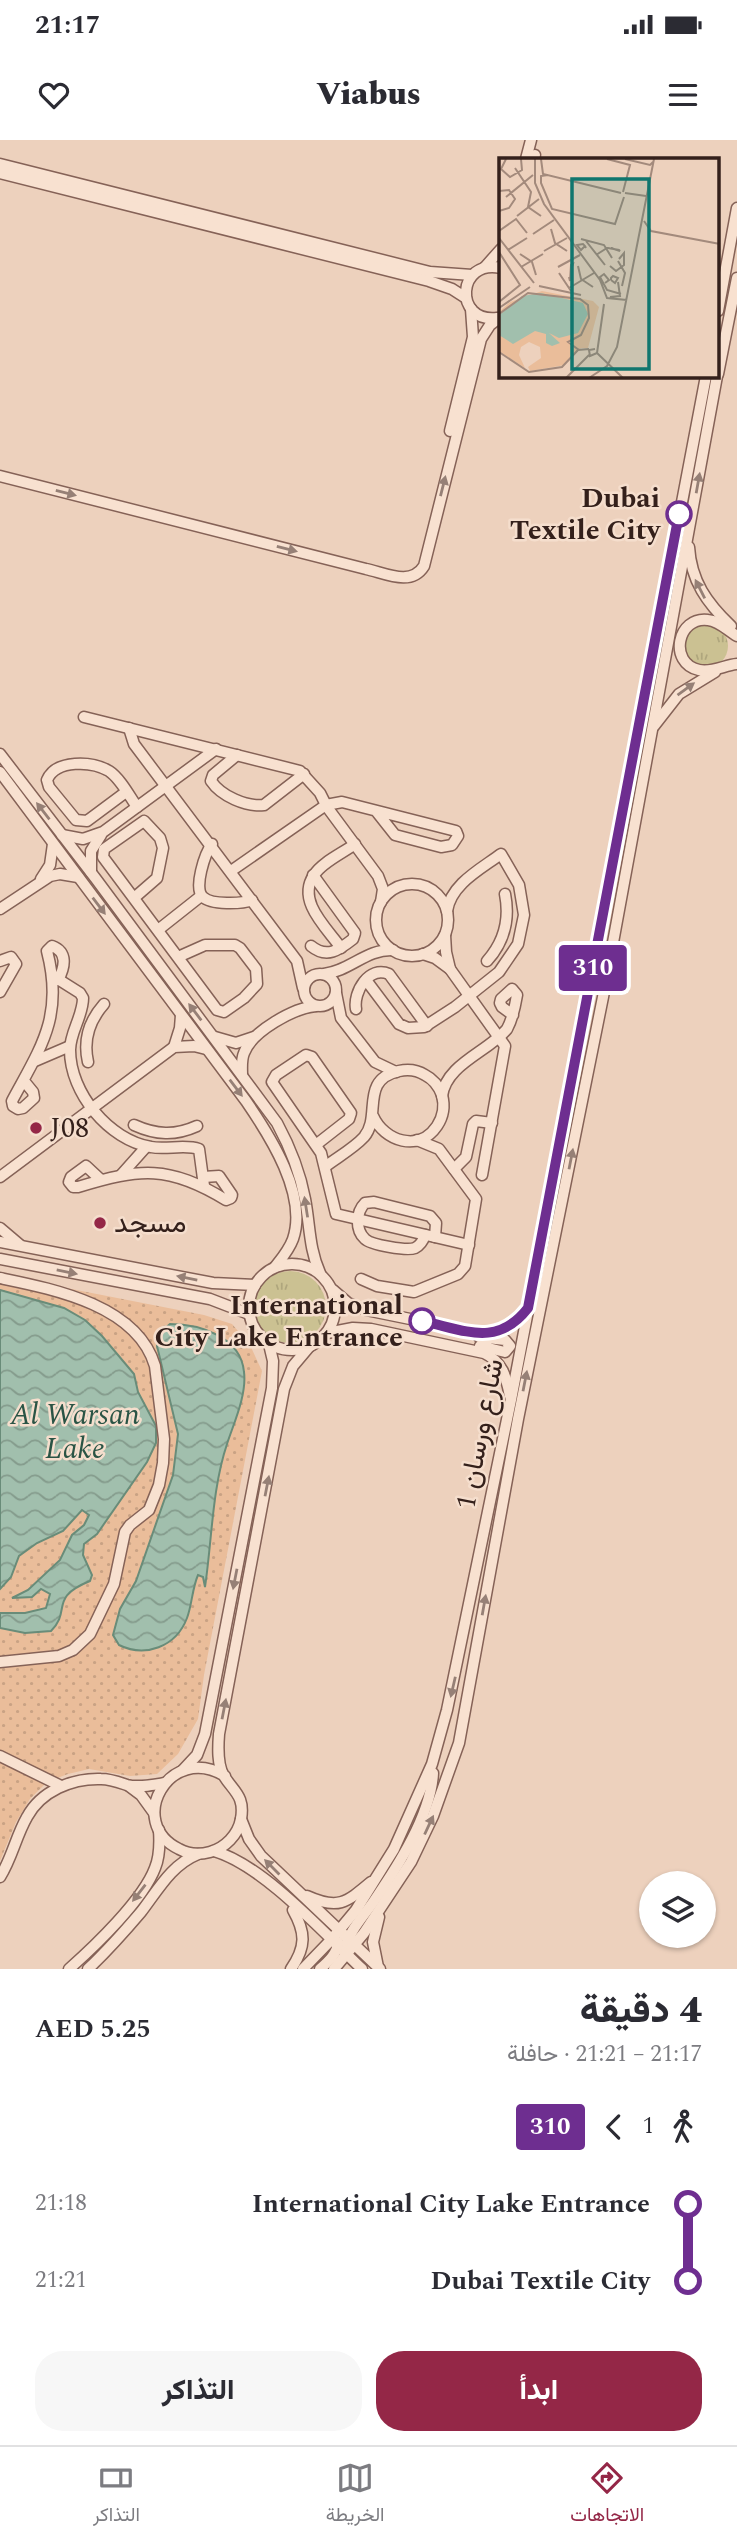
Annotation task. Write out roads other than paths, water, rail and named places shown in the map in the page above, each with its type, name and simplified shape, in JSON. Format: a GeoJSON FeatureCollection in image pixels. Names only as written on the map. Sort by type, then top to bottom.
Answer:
{"type":"FeatureCollection","features":[{"type":"Feature","properties":{"kind":"street"},"geometry":{"type":"LineString","coordinates":[[531,140],[532,158]]}},
{"type":"Feature","properties":{"kind":"street"},"geometry":{"type":"LineString","coordinates":[[0,164],[435,278],[466,298]]}},
{"type":"Feature","properties":{"kind":"street"},"geometry":{"type":"LineString","coordinates":[[0,173],[435,278],[472,275],[485,267],[499,251]]}},
{"type":"Feature","properties":{"kind":"street"},"geometry":{"type":"LineString","coordinates":[[720,299],[737,208]]}},
{"type":"Feature","properties":{"kind":"street"},"geometry":{"type":"LineString","coordinates":[[720,283],[726,264]]}},
{"type":"Feature","properties":{"kind":"street"},"geometry":{"type":"LineString","coordinates":[[485,267],[499,268]]}},
{"type":"Feature","properties":{"kind":"street"},"geometry":{"type":"LineString","coordinates":[[450,431],[473,337],[471,309],[466,298],[466,286],[472,275]]}},
{"type":"Feature","properties":{"kind":"street","name":"شارع ورسان 1"},"geometry":{"type":"LineString","coordinates":[[720,365],[737,278]]}},
{"type":"Feature","properties":{"kind":"street"},"geometry":{"type":"LineString","coordinates":[[471,309],[487,319],[499,318]]}},
{"type":"Feature","properties":{"kind":"street"},"geometry":{"type":"LineString","coordinates":[[0,476],[391,575],[412,577],[424,566],[481,339],[486,329],[499,319]]}},
{"type":"Feature","properties":{"kind":"street"},"geometry":{"type":"LineString","coordinates":[[698,378],[701,404]]}},
{"type":"Feature","properties":{"kind":"street","name":"شارع ورسان 1"},"geometry":{"type":"LineString","coordinates":[[334,1969],[339,1931],[379,1875],[405,1828],[432,1764],[458,1664],[511,1400],[706,378]]}},
{"type":"Feature","properties":{"kind":"street","name":"شارع ورسان 1"},"geometry":{"type":"LineString","coordinates":[[303,1969],[323,1949],[337,1949],[354,1937],[383,1905],[411,1862],[433,1816],[451,1768],[464,1718],[518,1419],[577,1132],[717,378]]}},
{"type":"Feature","properties":{"kind":"street"},"geometry":{"type":"LineString","coordinates":[[688,534],[691,566],[701,591],[737,634]]}},
{"type":"Feature","properties":{"kind":"street"},"geometry":{"type":"LineString","coordinates":[[737,634],[718,623],[696,621],[684,630],[679,643],[682,657],[700,670],[707,671],[737,664]]}},
{"type":"Feature","properties":{"kind":"street"},"geometry":{"type":"LineString","coordinates":[[650,732],[679,694],[714,673],[737,664]]}},
{"type":"Feature","properties":{"kind":"street"},"geometry":{"type":"LineString","coordinates":[[84,718],[216,749],[304,774],[322,795],[378,876],[383,888],[377,916],[378,930],[375,943],[367,954],[348,968],[311,976],[290,1012]]}},
{"type":"Feature","properties":{"kind":"street"},"geometry":{"type":"LineString","coordinates":[[129,728],[135,744],[297,961],[305,998],[341,1018],[374,1062],[378,1085],[372,1100],[373,1116],[363,1138],[326,1166]]}},
{"type":"Feature","properties":{"kind":"street"},"geometry":{"type":"LineString","coordinates":[[62,835],[83,839],[103,832],[216,749]]}},
{"type":"Feature","properties":{"kind":"street"},"geometry":{"type":"LineString","coordinates":[[0,754],[91,872],[276,1123],[294,1159],[305,1196],[311,1251],[320,1273],[332,1290],[348,1303],[366,1310],[485,1333],[503,1330],[515,1323],[528,1308]]}},
{"type":"Feature","properties":{"kind":"street"},"geometry":{"type":"LineString","coordinates":[[237,755],[213,775],[211,781],[224,794],[245,802],[259,805],[266,803],[304,774]]}},
{"type":"Feature","properties":{"kind":"street"},"geometry":{"type":"LineString","coordinates":[[126,792],[82,822],[76,820],[49,787],[47,780],[51,773],[65,766],[85,765],[110,772],[126,792],[137,807]]}},
{"type":"Feature","properties":{"kind":"street"},"geometry":{"type":"LineString","coordinates":[[26,790],[19,786],[8,772],[1,774],[206,1049],[265,1130],[281,1158],[290,1184],[295,1212],[295,1234],[289,1250],[275,1267]]}},
{"type":"Feature","properties":{"kind":"street"},"geometry":{"type":"LineString","coordinates":[[231,871],[326,804],[342,802],[456,831],[458,836],[452,845],[441,848],[397,836],[376,811]]}},
{"type":"Feature","properties":{"kind":"street"},"geometry":{"type":"LineString","coordinates":[[134,898],[157,878],[163,848],[160,838],[144,821],[103,852],[103,857],[178,957],[219,1011],[224,1012],[232,1007],[257,984],[256,969],[235,945],[205,945],[178,957]]}},
{"type":"Feature","properties":{"kind":"street"},"geometry":{"type":"LineString","coordinates":[[91,872],[90,852],[103,832]]}},
{"type":"Feature","properties":{"kind":"street"},"geometry":{"type":"LineString","coordinates":[[40,880],[50,865],[53,844]]}},
{"type":"Feature","properties":{"kind":"street"},"geometry":{"type":"LineString","coordinates":[[212,844],[203,862],[199,890],[201,896],[208,900],[235,904],[252,900]]}},
{"type":"Feature","properties":{"kind":"street"},"geometry":{"type":"LineString","coordinates":[[341,948],[310,904],[309,896],[313,875],[355,844]]}},
{"type":"Feature","properties":{"kind":"street"},"geometry":{"type":"LineString","coordinates":[[366,980],[400,1024],[408,1028],[427,1026],[470,996],[505,966],[521,936],[524,915],[522,895],[515,876],[501,854],[456,888],[443,891],[414,885],[405,886],[391,891],[381,902]]}},
{"type":"Feature","properties":{"kind":"street"},"geometry":{"type":"LineString","coordinates":[[0,909],[40,880],[56,874],[78,877]]}},
{"type":"Feature","properties":{"kind":"street"},"geometry":{"type":"LineString","coordinates":[[311,946],[326,953],[341,948],[353,939],[355,930],[313,875]]}},
{"type":"Feature","properties":{"kind":"street"},"geometry":{"type":"LineString","coordinates":[[378,876],[405,886]]}},
{"type":"Feature","properties":{"kind":"street"},"geometry":{"type":"LineString","coordinates":[[450,969],[445,935],[449,901],[456,888]]}},
{"type":"Feature","properties":{"kind":"street"},"geometry":{"type":"LineString","coordinates":[[430,890],[437,895],[447,911]]}},
{"type":"Feature","properties":{"kind":"street"},"geometry":{"type":"LineString","coordinates":[[488,961],[498,948],[504,932],[507,914],[505,894]]}},
{"type":"Feature","properties":{"kind":"street"},"geometry":{"type":"LineString","coordinates":[[158,930],[201,896]]}},
{"type":"Feature","properties":{"kind":"street"},"geometry":{"type":"LineString","coordinates":[[378,930],[384,942],[393,950],[408,956],[423,954],[436,947],[445,935]]}},
{"type":"Feature","properties":{"kind":"street"},"geometry":{"type":"LineString","coordinates":[[504,932],[521,936]]}},
{"type":"Feature","properties":{"kind":"street"},"geometry":{"type":"LineString","coordinates":[[367,954],[393,950]]}},
{"type":"Feature","properties":{"kind":"street"},"geometry":{"type":"LineString","coordinates":[[423,954],[435,958],[450,969],[504,1043],[506,1054],[482,1175]]}},
{"type":"Feature","properties":{"kind":"street"},"geometry":{"type":"LineString","coordinates":[[0,961],[11,957],[16,964],[0,990]]}},
{"type":"Feature","properties":{"kind":"street"},"geometry":{"type":"LineString","coordinates":[[297,961],[332,979],[341,1018]]}},
{"type":"Feature","properties":{"kind":"street"},"geometry":{"type":"LineString","coordinates":[[242,1076],[244,1052],[258,1035],[290,1012],[329,1003],[348,968]]}},
{"type":"Feature","properties":{"kind":"street"},"geometry":{"type":"LineString","coordinates":[[356,1009],[355,996],[366,980],[378,972],[389,974],[427,1026]]}},
{"type":"Feature","properties":{"kind":"street"},"geometry":{"type":"LineString","coordinates":[[24,1081],[45,1038],[55,978],[80,993],[83,998],[70,1046],[75,1079],[92,1107],[113,1129],[146,1147],[199,1149],[203,1182],[146,1172],[101,1180]]}},
{"type":"Feature","properties":{"kind":"street"},"geometry":{"type":"LineString","coordinates":[[88,1062],[88,1031],[104,1004]]}},
{"type":"Feature","properties":{"kind":"street"},"geometry":{"type":"LineString","coordinates":[[174,1047],[181,1015]]}},
{"type":"Feature","properties":{"kind":"street"},"geometry":{"type":"LineString","coordinates":[[360,1279],[383,1288],[419,1292],[461,1272],[466,1263],[476,1199],[439,1149],[436,1134],[443,1110],[442,1096],[445,1084],[452,1074],[500,1037],[513,1015]]}},
{"type":"Feature","properties":{"kind":"street"},"geometry":{"type":"LineString","coordinates":[[74,1027],[88,1031]]}},
{"type":"Feature","properties":{"kind":"street"},"geometry":{"type":"LineString","coordinates":[[214,1037],[236,1043],[258,1035]]}},
{"type":"Feature","properties":{"kind":"street"},"geometry":{"type":"LineString","coordinates":[[36,1061],[70,1046]]}},
{"type":"Feature","properties":{"kind":"street"},"geometry":{"type":"LineString","coordinates":[[0,1177],[174,1047],[194,1046],[206,1049]]}},
{"type":"Feature","properties":{"kind":"street"},"geometry":{"type":"LineString","coordinates":[[317,1144],[349,1119],[351,1113],[312,1057],[306,1055],[276,1075],[272,1082],[317,1144],[326,1166],[335,1213],[469,1245]]}},
{"type":"Feature","properties":{"kind":"street"},"geometry":{"type":"LineString","coordinates":[[374,1062],[396,1072],[414,1071],[427,1076],[442,1077],[452,1074]]}},
{"type":"Feature","properties":{"kind":"street"},"geometry":{"type":"LineString","coordinates":[[378,1085],[396,1072]]}},
{"type":"Feature","properties":{"kind":"street"},"geometry":{"type":"LineString","coordinates":[[427,1076],[436,1084],[442,1096]]}},
{"type":"Feature","properties":{"kind":"street"},"geometry":{"type":"LineString","coordinates":[[373,1116],[383,1132],[399,1141],[417,1140],[429,1134],[438,1124]]}},
{"type":"Feature","properties":{"kind":"street"},"geometry":{"type":"LineString","coordinates":[[454,1169],[466,1157],[473,1124],[492,1123]]}},
{"type":"Feature","properties":{"kind":"street"},"geometry":{"type":"LineString","coordinates":[[134,1125],[166,1134],[197,1126]]}},
{"type":"Feature","properties":{"kind":"street"},"geometry":{"type":"LineString","coordinates":[[166,1134],[166,1149]]}},
{"type":"Feature","properties":{"kind":"street"},"geometry":{"type":"LineString","coordinates":[[363,1138],[391,1138]]}},
{"type":"Feature","properties":{"kind":"street"},"geometry":{"type":"LineString","coordinates":[[417,1140],[439,1149]]}},
{"type":"Feature","properties":{"kind":"street"},"geometry":{"type":"LineString","coordinates":[[121,1176],[146,1147]]}},
{"type":"Feature","properties":{"kind":"street"},"geometry":{"type":"LineString","coordinates":[[374,1202],[432,1217],[436,1223],[430,1236],[419,1246],[409,1249],[370,1242],[361,1233],[358,1220],[363,1205],[374,1202]]}},
{"type":"Feature","properties":{"kind":"street"},"geometry":{"type":"LineString","coordinates":[[0,1228],[24,1247]]}},
{"type":"Feature","properties":{"kind":"street"},"geometry":{"type":"LineString","coordinates":[[0,1242],[213,1283],[255,1285]]}},
{"type":"Feature","properties":{"kind":"street"},"geometry":{"type":"LineString","coordinates":[[0,1259],[210,1299],[249,1314]]}},
{"type":"Feature","properties":{"kind":"street"},"geometry":{"type":"LineString","coordinates":[[309,1347],[291,1350],[269,1344],[256,1331],[249,1314],[250,1296],[266,1272],[275,1267],[302,1265],[320,1273]]}},
{"type":"Feature","properties":{"kind":"street"},"geometry":{"type":"LineString","coordinates":[[0,1278],[73,1296],[106,1312],[132,1332],[147,1348],[153,1360],[164,1440],[162,1475],[152,1506],[125,1532],[111,1592],[90,1634],[73,1650],[59,1656],[0,1662]]}},
{"type":"Feature","properties":{"kind":"street"},"geometry":{"type":"LineString","coordinates":[[225,1776],[219,1756],[219,1734],[284,1389],[293,1366],[309,1347],[327,1333],[335,1315],[332,1290]]}},
{"type":"Feature","properties":{"kind":"street"},"geometry":{"type":"LineString","coordinates":[[327,1333],[362,1328],[470,1349],[495,1360],[505,1373],[511,1400]]}},
{"type":"Feature","properties":{"kind":"street"},"geometry":{"type":"LineString","coordinates":[[448,1344],[502,1352],[509,1349],[508,1341],[483,1338],[467,1331]]}},
{"type":"Feature","properties":{"kind":"street"},"geometry":{"type":"LineString","coordinates":[[155,1815],[156,1801],[165,1783],[182,1771],[197,1755],[205,1734],[272,1388],[273,1361],[269,1344]]}},
{"type":"Feature","properties":{"kind":"street"},"geometry":{"type":"LineString","coordinates":[[0,1756],[61,1786]]}},
{"type":"Feature","properties":{"kind":"street"},"geometry":{"type":"LineString","coordinates":[[354,1937],[411,1838],[430,1794],[432,1764]]}},
{"type":"Feature","properties":{"kind":"street"},"geometry":{"type":"LineString","coordinates":[[182,1771],[204,1768],[225,1776],[232,1783],[240,1800],[241,1819],[255,1848],[339,1931],[354,1937],[379,1968]]}},
{"type":"Feature","properties":{"kind":"street"},"geometry":{"type":"LineString","coordinates":[[0,1877],[30,1812],[61,1786],[76,1781],[99,1779],[129,1785],[165,1783]]}},
{"type":"Feature","properties":{"kind":"street"},"geometry":{"type":"LineString","coordinates":[[69,1969],[103,1935],[148,1882],[158,1857],[159,1830],[155,1815],[146,1801],[129,1785]]}},
{"type":"Feature","properties":{"kind":"street"},"geometry":{"type":"LineString","coordinates":[[88,1969],[128,1927],[171,1872],[181,1863],[198,1854],[214,1851],[232,1838],[241,1819]]}},
{"type":"Feature","properties":{"kind":"street"},"geometry":{"type":"LineString","coordinates":[[159,1830],[175,1847],[198,1854]]}},
{"type":"Feature","properties":{"kind":"street"},"geometry":{"type":"LineString","coordinates":[[214,1851],[245,1863],[362,1969]]}},
{"type":"Feature","properties":{"kind":"street"},"geometry":{"type":"LineString","coordinates":[[301,1894],[325,1903],[340,1904],[355,1896],[379,1875]]}},
{"type":"Feature","properties":{"kind":"street"},"geometry":{"type":"LineString","coordinates":[[288,1900],[302,1926],[304,1938],[302,1950],[291,1969]]}},
{"type":"Feature","properties":{"kind":"street"},"geometry":{"type":"LineString","coordinates":[[379,1968],[373,1942],[383,1905]]}},
{"type":"Feature","properties":{"kind":"street"},"geometry":{"type":"LineString","coordinates":[[320,1969],[337,1949]]}},
{"type":"Feature","properties":{"kind":"water","name":"Al Warsan Lake"},"geometry":{"type":"Polygon","coordinates":[[[0,1290],[64,1308],[85,1320],[134,1374],[138,1392],[156,1426],[156,1443],[147,1462],[97,1534],[84,1544],[83,1555],[92,1575],[90,1581],[69,1593],[57,1624],[51,1631],[25,1633],[0,1628],[0,1613],[25,1613],[46,1608],[50,1594],[41,1589],[32,1597],[12,1598],[28,1590],[60,1560],[72,1535],[84,1525],[89,1515],[82,1510],[63,1531],[37,1543],[19,1556],[11,1577],[0,1589],[0,1290]]]}},
{"type":"Feature","properties":{"kind":"water"},"geometry":{"type":"Polygon","coordinates":[[[170,1324],[206,1330],[227,1341],[241,1360],[244,1372],[242,1400],[218,1479],[205,1587],[203,1577],[198,1575],[187,1618],[168,1643],[149,1650],[129,1649],[119,1645],[113,1635],[120,1609],[136,1581],[173,1475],[178,1434],[157,1346],[158,1334],[170,1324]]]}},
{"type":"Feature","properties":{"kind":"place","name":"Dubai Textile City"},"geometry":{"type":"Point","coordinates":[679,514]}},
{"type":"Feature","properties":{"kind":"place","name":"J08"},"geometry":{"type":"Point","coordinates":[36,1128]}},
{"type":"Feature","properties":{"kind":"place","name":"مسجد"},"geometry":{"type":"Point","coordinates":[100,1223]}},
{"type":"Feature","properties":{"kind":"place","name":"International City Lake Entrance"},"geometry":{"type":"Point","coordinates":[422,1321]}}]}
